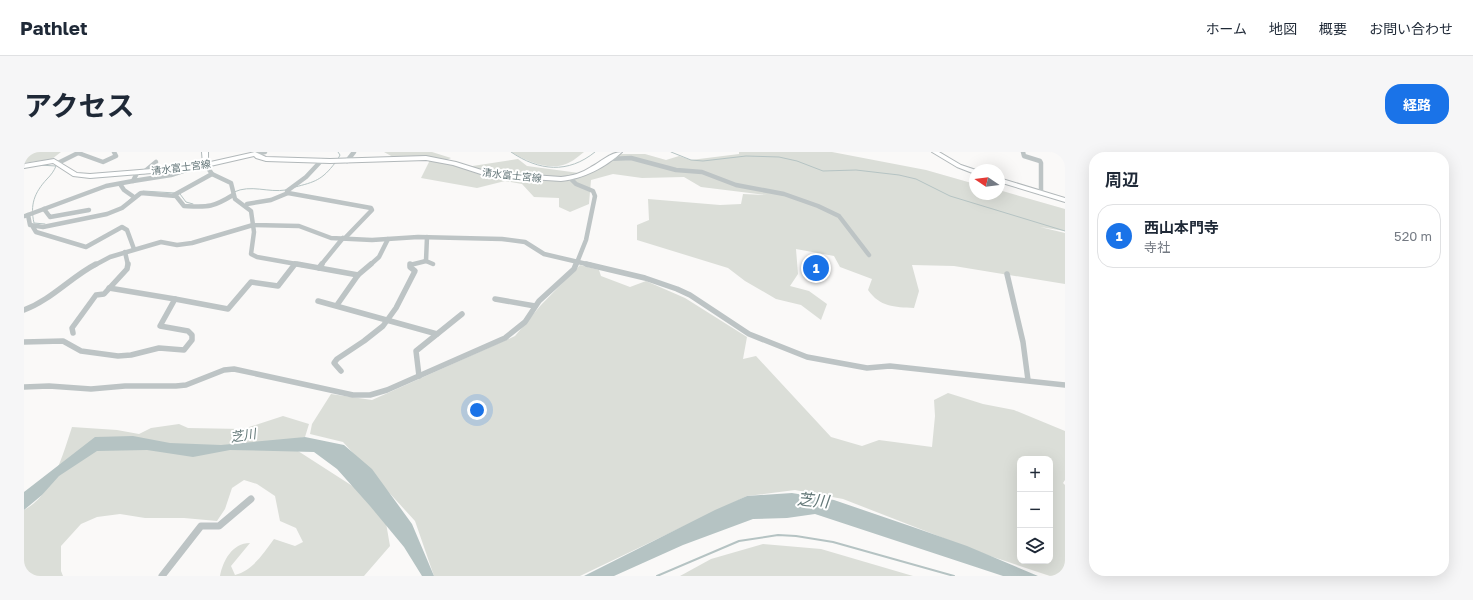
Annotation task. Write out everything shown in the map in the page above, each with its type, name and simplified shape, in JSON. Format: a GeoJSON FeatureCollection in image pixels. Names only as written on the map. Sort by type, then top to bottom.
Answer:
{"type":"FeatureCollection","features":[{"type":"Feature","properties":{"kind":"main road","name":"清水富士宮線"},"geometry":{"type":"LineString","coordinates":[[58,163],[71,174],[82,176],[141,172],[206,165],[255,153],[258,157],[266,159],[321,161],[426,158],[454,163],[495,175],[571,179],[584,174],[619,152]]}},
{"type":"Feature","properties":{"kind":"main road"},"geometry":{"type":"LineString","coordinates":[[936,152],[959,166],[969,170]]}},
{"type":"Feature","properties":{"kind":"main road"},"geometry":{"type":"LineString","coordinates":[[24,166],[48,161],[58,163]]}},
{"type":"Feature","properties":{"kind":"main road"},"geometry":{"type":"LineString","coordinates":[[1005,182],[1065,200]]}},
{"type":"Feature","properties":{"kind":"street"},"geometry":{"type":"LineString","coordinates":[[58,163],[79,153],[103,162],[116,156],[114,152]]}},
{"type":"Feature","properties":{"kind":"street"},"geometry":{"type":"LineString","coordinates":[[205,152],[206,165],[212,174],[232,183],[233,195],[235,198],[247,204],[252,213],[254,232],[252,254],[265,260],[358,275]]}},
{"type":"Feature","properties":{"kind":"street"},"geometry":{"type":"LineString","coordinates":[[255,153],[265,152]]}},
{"type":"Feature","properties":{"kind":"street"},"geometry":{"type":"LineString","coordinates":[[347,161],[354,152]]}},
{"type":"Feature","properties":{"kind":"street"},"geometry":{"type":"LineString","coordinates":[[1023,152],[1024,156],[1040,161],[1041,193]]}},
{"type":"Feature","properties":{"kind":"street"},"geometry":{"type":"LineString","coordinates":[[1061,152],[1065,153]]}},
{"type":"Feature","properties":{"kind":"street"},"geometry":{"type":"LineString","coordinates":[[608,160],[631,158],[676,170],[702,172],[736,184],[784,194],[818,206],[839,216],[869,255]]}},
{"type":"Feature","properties":{"kind":"street"},"geometry":{"type":"LineString","coordinates":[[288,193],[287,191],[306,177],[321,161]]}},
{"type":"Feature","properties":{"kind":"street"},"geometry":{"type":"LineString","coordinates":[[133,181],[141,172],[156,162]]}},
{"type":"Feature","properties":{"kind":"street"},"geometry":{"type":"LineString","coordinates":[[134,249],[126,230],[122,227],[86,247],[36,232],[26,215],[106,186],[171,175],[198,166]]}},
{"type":"Feature","properties":{"kind":"street"},"geometry":{"type":"LineString","coordinates":[[174,196],[212,174]]}},
{"type":"Feature","properties":{"kind":"street"},"geometry":{"type":"LineString","coordinates":[[24,387],[49,386],[91,389],[125,386],[176,386],[186,385],[224,370],[234,369],[353,395],[370,395],[387,390],[505,338],[525,322],[535,306],[568,276],[577,262],[586,240],[595,196],[593,192],[576,184],[571,179]]}},
{"type":"Feature","properties":{"kind":"street"},"geometry":{"type":"LineString","coordinates":[[120,184],[124,190],[133,196]]}},
{"type":"Feature","properties":{"kind":"street"},"geometry":{"type":"LineString","coordinates":[[34,227],[43,227],[115,212],[122,208],[133,196],[145,192],[174,196],[178,198],[182,204],[188,207],[217,205],[233,195]]}},
{"type":"Feature","properties":{"kind":"street"},"geometry":{"type":"LineString","coordinates":[[247,204],[271,200],[288,193],[371,208],[372,210],[344,238],[319,268]]}},
{"type":"Feature","properties":{"kind":"street"},"geometry":{"type":"LineString","coordinates":[[44,209],[50,217],[89,210]]}},
{"type":"Feature","properties":{"kind":"street"},"geometry":{"type":"LineString","coordinates":[[24,310],[44,302],[92,265],[125,252],[161,242],[177,245],[192,243],[253,225],[299,226],[325,236],[344,238],[388,240],[409,237],[427,237],[519,241],[525,242],[544,254],[645,278],[677,289],[690,295],[724,319],[749,334],[807,357],[867,368],[890,366],[1065,385]]}},
{"type":"Feature","properties":{"kind":"street"},"geometry":{"type":"LineString","coordinates":[[426,261],[427,237]]}},
{"type":"Feature","properties":{"kind":"street"},"geometry":{"type":"LineString","coordinates":[[336,305],[358,275],[379,257],[388,240]]}},
{"type":"Feature","properties":{"kind":"street"},"geometry":{"type":"LineString","coordinates":[[73,332],[72,328],[83,318],[96,295],[104,294],[126,269],[128,265],[125,252]]}},
{"type":"Feature","properties":{"kind":"street"},"geometry":{"type":"LineString","coordinates":[[341,371],[334,362],[388,320],[402,299],[415,271],[410,267],[410,264],[426,261],[433,264]]}},
{"type":"Feature","properties":{"kind":"street"},"geometry":{"type":"LineString","coordinates":[[109,288],[228,309],[251,282],[278,286],[295,264]]}},
{"type":"Feature","properties":{"kind":"street"},"geometry":{"type":"LineString","coordinates":[[1007,274],[1023,342],[1028,380]]}},
{"type":"Feature","properties":{"kind":"street"},"geometry":{"type":"LineString","coordinates":[[24,342],[63,341],[81,351],[118,356],[131,355],[159,348],[184,350],[192,340],[192,335],[188,331],[160,326],[175,299]]}},
{"type":"Feature","properties":{"kind":"street"},"geometry":{"type":"LineString","coordinates":[[494,299],[535,306]]}},
{"type":"Feature","properties":{"kind":"street"},"geometry":{"type":"LineString","coordinates":[[318,301],[437,334]]}},
{"type":"Feature","properties":{"kind":"street"},"geometry":{"type":"LineString","coordinates":[[420,376],[416,351],[462,314]]}},
{"type":"Feature","properties":{"kind":"street"},"geometry":{"type":"LineString","coordinates":[[162,576],[201,526],[219,526],[251,499]]}},
{"type":"Feature","properties":{"kind":"shaded area"},"geometry":{"type":"Polygon","coordinates":[[[24,152],[61,152],[52,159],[24,163],[24,152]]]}},
{"type":"Feature","properties":{"kind":"shaded area"},"geometry":{"type":"Polygon","coordinates":[[[384,152],[432,152],[451,158],[447,160],[422,156],[393,157],[384,152]]]}},
{"type":"Feature","properties":{"kind":"shaded area"},"geometry":{"type":"Polygon","coordinates":[[[511,152],[584,152],[568,163],[559,166],[545,166],[531,162],[511,152]]]}},
{"type":"Feature","properties":{"kind":"shaded area"},"geometry":{"type":"Polygon","coordinates":[[[739,152],[832,152],[926,170],[969,182],[969,200],[1005,200],[1005,192],[1065,209],[1065,231],[1040,227],[1065,233],[1065,284],[954,266],[912,265],[919,291],[914,308],[894,306],[877,300],[868,290],[872,279],[840,267],[834,256],[796,249],[798,274],[790,286],[809,291],[827,304],[821,320],[801,305],[776,299],[745,281],[728,268],[637,240],[637,225],[649,220],[648,199],[720,205],[741,204],[743,194],[767,195],[701,187],[684,177],[642,178],[613,174],[591,180],[589,204],[570,212],[559,207],[559,198],[534,197],[522,184],[505,181],[477,188],[421,178],[430,160],[466,167],[518,159],[527,166],[579,173],[605,164],[619,154],[645,154],[666,160],[679,156],[691,160],[739,154],[739,152]]]}},
{"type":"Feature","properties":{"kind":"shaded area"},"geometry":{"type":"Polygon","coordinates":[[[580,265],[599,270],[601,276],[630,287],[646,281],[685,298],[747,337],[743,359],[756,356],[831,437],[862,446],[879,440],[932,447],[935,416],[934,400],[948,393],[983,404],[1014,410],[1065,431],[1065,480],[1063,483],[1065,485],[1065,576],[1050,576],[987,555],[843,499],[795,490],[747,496],[580,576],[434,576],[415,521],[343,442],[310,434],[312,424],[331,394],[372,400],[515,336],[541,305],[580,265]]]}},
{"type":"Feature","properties":{"kind":"shaded area"},"geometry":{"type":"Polygon","coordinates":[[[283,416],[309,424],[305,437],[249,449],[298,451],[354,487],[386,523],[390,546],[364,576],[220,576],[223,565],[229,554],[238,546],[250,543],[231,566],[235,575],[247,569],[262,556],[274,539],[295,546],[303,542],[296,528],[280,521],[275,496],[257,484],[244,480],[232,488],[225,509],[217,521],[184,518],[145,518],[120,514],[97,517],[81,524],[61,546],[61,571],[63,576],[24,576],[24,510],[34,504],[49,485],[60,461],[72,427],[117,430],[139,434],[151,428],[179,424],[188,428],[243,429],[283,416]]]}},
{"type":"Feature","properties":{"kind":"shaded area"},"geometry":{"type":"Polygon","coordinates":[[[763,544],[821,549],[913,576],[680,576],[711,559],[763,544]]]}},
{"type":"Feature","properties":{"kind":"water"},"geometry":{"type":"Polygon","coordinates":[[[133,436],[170,443],[221,445],[305,437],[344,445],[372,469],[412,524],[434,576],[422,576],[404,547],[370,506],[337,469],[314,452],[230,450],[193,457],[147,450],[97,451],[59,476],[42,495],[24,510],[24,492],[95,437],[133,436]]]}},
{"type":"Feature","properties":{"kind":"water","name":"芝川"},"geometry":{"type":"Polygon","coordinates":[[[792,493],[834,500],[967,546],[1038,576],[1003,576],[815,514],[787,518],[753,519],[683,545],[614,576],[584,576],[715,510],[747,496],[792,493]]]}},
{"type":"Feature","properties":{"kind":"waterway"},"geometry":{"type":"LineString","coordinates":[[338,152],[340,155],[338,159]]}},
{"type":"Feature","properties":{"kind":"waterway"},"geometry":{"type":"LineString","coordinates":[[511,152],[532,163],[553,167],[564,167],[574,164],[595,152]]}},
{"type":"Feature","properties":{"kind":"waterway"},"geometry":{"type":"LineString","coordinates":[[671,152],[691,160],[703,161],[746,156],[779,157],[797,161],[823,171],[856,170],[899,175],[916,179],[950,196],[1065,231]]}},
{"type":"Feature","properties":{"kind":"waterway"},"geometry":{"type":"LineString","coordinates":[[295,187],[318,180],[335,163]]}},
{"type":"Feature","properties":{"kind":"waterway"},"geometry":{"type":"LineString","coordinates":[[39,165],[56,166],[36,194],[33,205],[34,223],[45,224]]}},
{"type":"Feature","properties":{"kind":"waterway"},"geometry":{"type":"LineString","coordinates":[[24,168],[30,167]]}},
{"type":"Feature","properties":{"kind":"waterway"},"geometry":{"type":"LineString","coordinates":[[234,192],[247,189],[286,190]]}},
{"type":"Feature","properties":{"kind":"waterway"},"geometry":{"type":"LineString","coordinates":[[143,191],[175,193]]}},
{"type":"Feature","properties":{"kind":"waterway"},"geometry":{"type":"LineString","coordinates":[[127,202],[139,192]]}},
{"type":"Feature","properties":{"kind":"waterway"},"geometry":{"type":"LineString","coordinates":[[180,194],[186,202],[193,204]]}},
{"type":"Feature","properties":{"kind":"waterway"},"geometry":{"type":"LineString","coordinates":[[657,576],[739,541],[778,535],[796,536],[833,542],[954,576]]}},
{"type":"Feature","properties":{"kind":"place","name":"西山本門寺"},"geometry":{"type":"Point","coordinates":[816,268]}}]}
